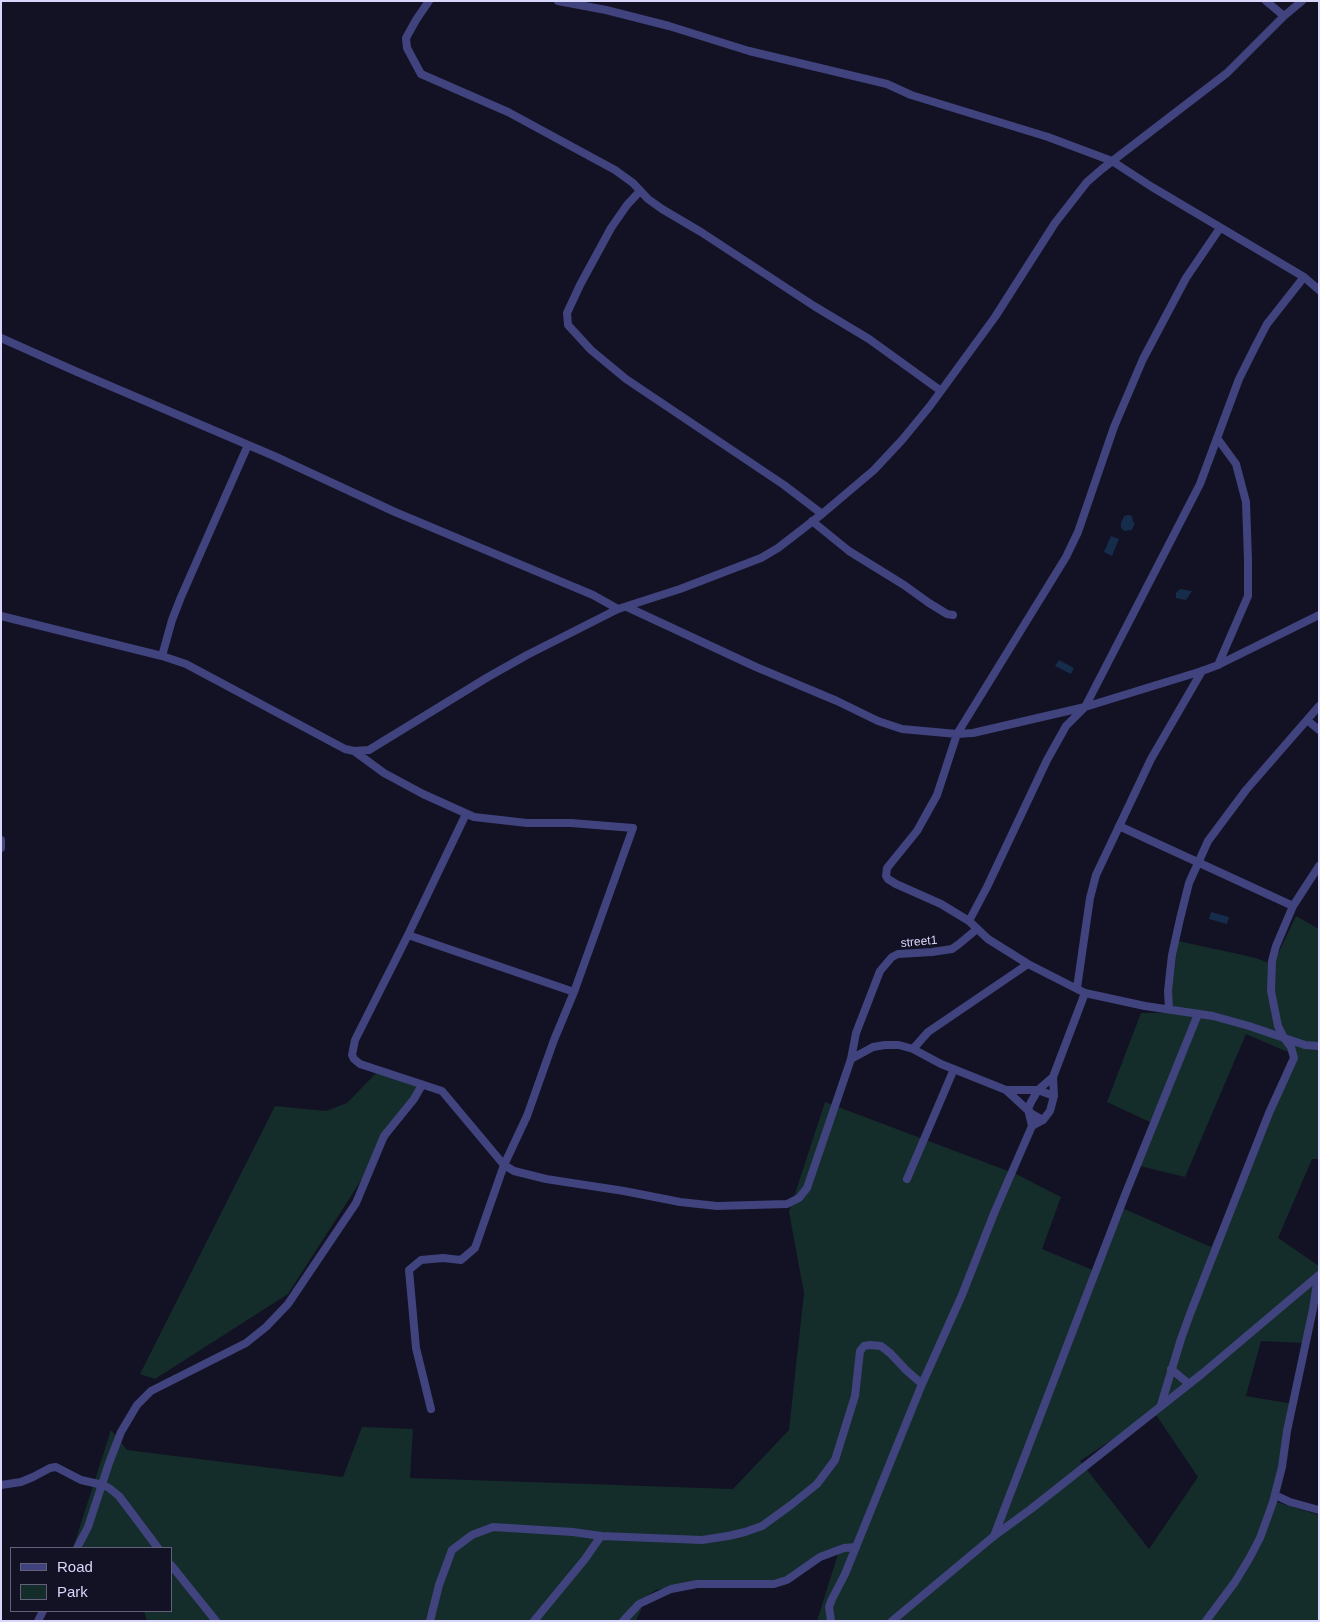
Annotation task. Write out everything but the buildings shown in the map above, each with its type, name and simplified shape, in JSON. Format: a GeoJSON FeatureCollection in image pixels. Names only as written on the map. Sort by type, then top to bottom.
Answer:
{"type":"FeatureCollection","features":[{"type":"Feature","properties":{"kind":"street"},"geometry":{"type":"LineString","coordinates":[[429,1],[406,38],[407,48],[422,74],[508,112],[615,170],[662,209],[869,339],[941,391]]}},
{"type":"Feature","properties":{"kind":"street"},"geometry":{"type":"LineString","coordinates":[[558,1],[669,26],[749,51],[887,84],[911,95],[1048,137],[1112,161],[1152,187],[1304,277],[1319,290]]}},
{"type":"Feature","properties":{"kind":"street"},"geometry":{"type":"LineString","coordinates":[[1266,1],[1284,16]]}},
{"type":"Feature","properties":{"kind":"street"},"geometry":{"type":"LineString","coordinates":[[1,616],[162,656],[186,664],[345,749],[354,751],[370,750],[496,672],[618,609],[706,580],[761,558],[778,548],[822,514],[880,463],[902,440],[941,391],[995,317],[1032,258],[1073,199],[1088,182],[1112,161],[1227,73],[1284,16],[1302,1]]}},
{"type":"Feature","properties":{"kind":"street"},"geometry":{"type":"LineString","coordinates":[[640,191],[611,228],[580,285],[567,314],[568,325],[591,350],[626,379],[784,485],[822,514]]}},
{"type":"Feature","properties":{"kind":"street"},"geometry":{"type":"LineString","coordinates":[[1220,228],[1186,278],[1143,359],[1114,427],[1078,532],[1066,557],[957,734],[936,795],[916,831],[887,868],[886,876],[896,884],[942,904],[969,921],[988,939],[1028,964],[1086,993],[1144,1006],[1198,1014],[1249,1026],[1305,1045],[1319,1046]]}},
{"type":"Feature","properties":{"kind":"street"},"geometry":{"type":"LineString","coordinates":[[969,921],[1047,760],[1066,726],[1086,707],[1200,484],[1238,379],[1255,346],[1267,324],[1304,277]]}},
{"type":"Feature","properties":{"kind":"street"},"geometry":{"type":"LineString","coordinates":[[1,338],[248,445],[395,512],[594,595],[618,609]]}},
{"type":"Feature","properties":{"kind":"street"},"geometry":{"type":"LineString","coordinates":[[1217,438],[1236,464],[1246,502],[1248,560],[1248,596],[1218,665]]}},
{"type":"Feature","properties":{"kind":"street"},"geometry":{"type":"LineString","coordinates":[[162,656],[181,597],[248,445]]}},
{"type":"Feature","properties":{"kind":"street"},"geometry":{"type":"LineString","coordinates":[[812,521],[849,551],[929,603],[947,614],[953,615]]}},
{"type":"Feature","properties":{"kind":"street"},"geometry":{"type":"LineString","coordinates":[[627,606],[707,645],[837,701],[878,721],[924,732],[957,734],[973,733],[1086,707],[1202,671],[1218,665],[1318,614]]}},
{"type":"Feature","properties":{"kind":"street"},"geometry":{"type":"LineString","coordinates":[[1077,988],[1090,898],[1096,875],[1151,759],[1202,671]]}},
{"type":"Feature","properties":{"kind":"street"},"geometry":{"type":"LineString","coordinates":[[1169,1009],[1168,990],[1172,955],[1189,883],[1208,841],[1246,790],[1319,706]]}},
{"type":"Feature","properties":{"kind":"street"},"geometry":{"type":"LineString","coordinates":[[1307,720],[1319,730]]}},
{"type":"Feature","properties":{"kind":"street"},"geometry":{"type":"LineString","coordinates":[[354,751],[384,773],[422,794],[466,814],[487,820],[527,823],[580,823],[633,828],[574,992],[527,1116],[504,1165],[475,1248],[461,1260],[443,1258],[421,1260],[408,1270],[416,1348],[430,1409]]}},
{"type":"Feature","properties":{"kind":"street"},"geometry":{"type":"LineString","coordinates":[[466,814],[355,1040],[352,1055],[360,1064],[442,1092],[504,1165],[514,1171],[546,1179],[680,1202],[718,1206],[787,1204],[799,1198],[806,1188],[851,1059],[873,1047],[885,1045],[899,1044],[913,1049],[954,1069],[1006,1090],[1032,1114],[1043,1120]]}},
{"type":"Feature","properties":{"kind":"street"},"geometry":{"type":"LineString","coordinates":[[1119,826],[1243,885],[1292,906]]}},
{"type":"Feature","properties":{"kind":"street"},"geometry":{"type":"LineString","coordinates":[[1,840],[1,848]]}},
{"type":"Feature","properties":{"kind":"street"},"geometry":{"type":"LineString","coordinates":[[1161,1405],[1190,1314],[1269,1113],[1294,1058],[1291,1047],[1278,1026],[1271,991],[1272,961],[1292,906],[1319,866]]}},
{"type":"Feature","properties":{"kind":"street","name":"street1"},"geometry":{"type":"LineString","coordinates":[[851,1059],[861,1019],[880,971],[888,960],[898,954],[932,952],[952,948],[960,944],[977,929]]}},
{"type":"Feature","properties":{"kind":"street"},"geometry":{"type":"LineString","coordinates":[[408,935],[574,992]]}},
{"type":"Feature","properties":{"kind":"street"},"geometry":{"type":"LineString","coordinates":[[913,1049],[928,1032],[1028,964]]}},
{"type":"Feature","properties":{"kind":"street"},"geometry":{"type":"LineString","coordinates":[[1032,1126],[1043,1120],[1050,1111],[1054,1096],[1053,1078],[1086,993]]}},
{"type":"Feature","properties":{"kind":"street"},"geometry":{"type":"LineString","coordinates":[[994,1536],[1125,1196],[1198,1014]]}},
{"type":"Feature","properties":{"kind":"street"},"geometry":{"type":"LineString","coordinates":[[907,1179],[954,1069]]}},
{"type":"Feature","properties":{"kind":"street"},"geometry":{"type":"LineString","coordinates":[[831,1621],[829,1607],[856,1547],[922,1384],[962,1295],[995,1211],[1032,1126],[1028,1109],[1038,1090],[1053,1078]]}},
{"type":"Feature","properties":{"kind":"street"},"geometry":{"type":"LineString","coordinates":[[78,1547],[88,1527],[121,1432],[137,1405],[151,1391],[246,1343],[266,1327],[288,1304],[356,1203],[384,1136],[414,1099],[422,1085]]}},
{"type":"Feature","properties":{"kind":"street"},"geometry":{"type":"LineString","coordinates":[[1006,1090],[1038,1090],[1054,1096]]}},
{"type":"Feature","properties":{"kind":"street"},"geometry":{"type":"LineString","coordinates":[[892,1621],[994,1536],[1189,1384],[1318,1275]]}},
{"type":"Feature","properties":{"kind":"street"},"geometry":{"type":"LineString","coordinates":[[1206,1621],[1235,1582],[1249,1559],[1260,1538],[1275,1495],[1318,1275]]}},
{"type":"Feature","properties":{"kind":"street"},"geometry":{"type":"LineString","coordinates":[[430,1621],[438,1584],[452,1550],[472,1535],[493,1527],[573,1532],[601,1536],[702,1540],[745,1532],[762,1526],[816,1484],[835,1460],[855,1396],[860,1351],[864,1346],[880,1346],[890,1353],[922,1384]]}},
{"type":"Feature","properties":{"kind":"street"},"geometry":{"type":"LineString","coordinates":[[1171,1369],[1189,1384]]}},
{"type":"Feature","properties":{"kind":"street"},"geometry":{"type":"LineString","coordinates":[[1,1485],[21,1482],[50,1468],[56,1468],[81,1480],[103,1485],[119,1496],[157,1547]]}},
{"type":"Feature","properties":{"kind":"street"},"geometry":{"type":"LineString","coordinates":[[1275,1495],[1290,1502],[1319,1510]]}},
{"type":"Feature","properties":{"kind":"street"},"geometry":{"type":"LineString","coordinates":[[534,1621],[601,1536]]}},
{"type":"Feature","properties":{"kind":"street"},"geometry":{"type":"LineString","coordinates":[[623,1621],[639,1604],[671,1589],[697,1584],[774,1584],[787,1580],[820,1556],[844,1548],[856,1547]]}},
{"type":"Feature","properties":{"kind":"street"},"geometry":{"type":"LineString","coordinates":[[172,1565],[216,1621]]}},
{"type":"Feature","properties":{"kind":"green space"},"geometry":{"type":"Polygon","coordinates":[[[1296,916],[1319,929],[1319,1159],[1312,1159],[1278,1238],[1319,1266],[1319,1274],[1303,1343],[1261,1341],[1246,1396],[1293,1404],[1273,1501],[1319,1515],[1319,1621],[817,1621],[838,1554],[807,1565],[786,1581],[681,1586],[656,1590],[647,1596],[636,1621],[147,1621],[144,1612],[172,1612],[172,1547],[73,1547],[111,1430],[127,1450],[343,1477],[362,1427],[413,1429],[410,1478],[733,1489],[789,1430],[804,1293],[789,1212],[825,1102],[1016,1174],[1061,1197],[1042,1249],[1095,1271],[1120,1207],[1211,1247],[1297,1056],[1246,1034],[1185,1177],[1136,1165],[1152,1123],[1107,1102],[1141,1013],[1169,1013],[1178,941],[1252,957],[1273,964],[1296,916]],[[1154,1412],[1080,1461],[1149,1549],[1198,1477],[1154,1412]]]}},
{"type":"Feature","properties":{"kind":"green space"},"geometry":{"type":"Polygon","coordinates":[[[379,1070],[425,1081],[288,1294],[155,1379],[140,1374],[275,1106],[326,1111],[347,1103],[379,1070]]]}},
{"type":"Feature","properties":{"kind":"water"},"geometry":{"type":"Polygon","coordinates":[[[1124,516],[1132,516],[1135,523],[1132,530],[1124,531],[1121,528],[1121,523],[1124,516]]]}},
{"type":"Feature","properties":{"kind":"water"},"geometry":{"type":"Polygon","coordinates":[[[1111,536],[1119,539],[1112,556],[1104,552],[1111,536]]]}},
{"type":"Feature","properties":{"kind":"water"},"geometry":{"type":"Polygon","coordinates":[[[1180,589],[1192,591],[1186,600],[1176,598],[1176,593],[1180,589]]]}},
{"type":"Feature","properties":{"kind":"water"},"geometry":{"type":"Polygon","coordinates":[[[1059,660],[1074,668],[1071,674],[1055,666],[1059,660]]]}},
{"type":"Feature","properties":{"kind":"water"},"geometry":{"type":"Polygon","coordinates":[[[1211,912],[1229,917],[1227,924],[1209,919],[1211,912]]]}}]}
